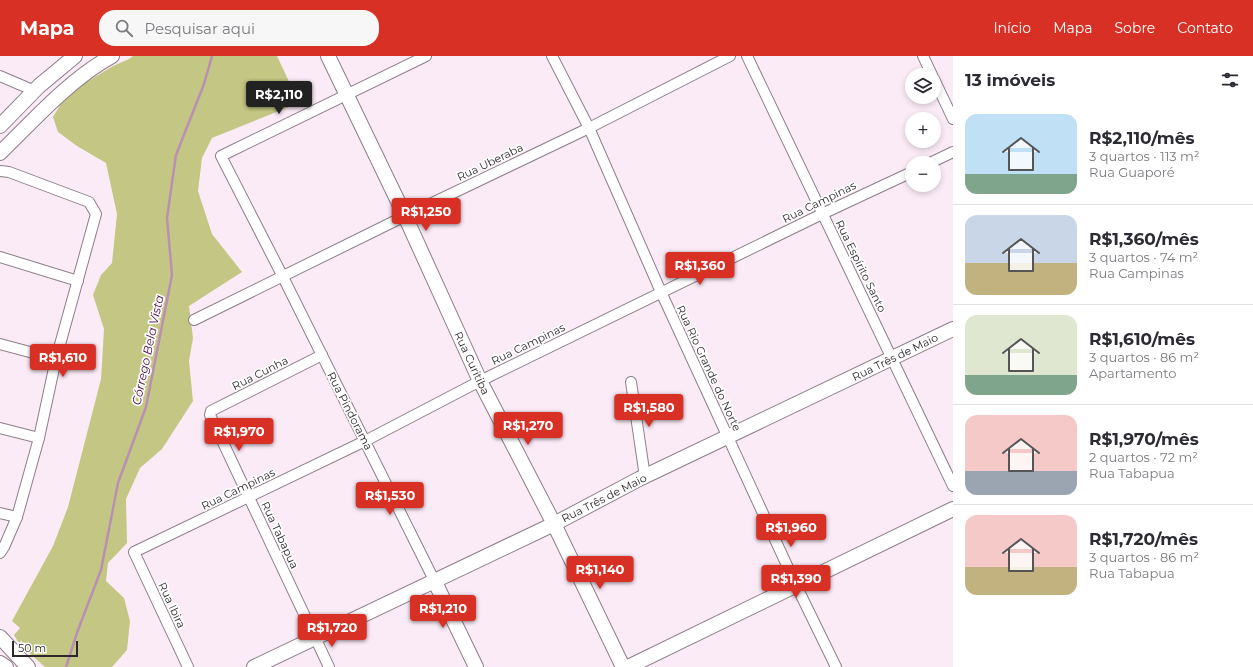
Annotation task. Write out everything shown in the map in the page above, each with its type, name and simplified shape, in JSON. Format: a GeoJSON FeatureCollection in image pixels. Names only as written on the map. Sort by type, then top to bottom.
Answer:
{"type":"FeatureCollection","features":[{"type":"Feature","properties":{"kind":"street"},"geometry":{"type":"LineString","coordinates":[[0,126],[35,91],[75,56]]}},
{"type":"Feature","properties":{"kind":"street","name":"Rua Curitiba"},"geometry":{"type":"LineString","coordinates":[[328,56],[405,216],[480,381],[554,524],[623,667]]}},
{"type":"Feature","properties":{"kind":"street"},"geometry":{"type":"LineString","coordinates":[[347,95],[426,56]]}},
{"type":"Feature","properties":{"kind":"street","name":"Rua Rio Grande do Norte"},"geometry":{"type":"LineString","coordinates":[[552,56],[589,128],[661,292],[796,585],[836,667]]}},
{"type":"Feature","properties":{"kind":"street","name":"Rua Uberaba"},"geometry":{"type":"LineString","coordinates":[[194,320],[405,216],[589,128],[730,56]]}},
{"type":"Feature","properties":{"kind":"street","name":"Rua Espírito Santo"},"geometry":{"type":"LineString","coordinates":[[747,56],[953,486]]}},
{"type":"Feature","properties":{"kind":"street"},"geometry":{"type":"LineString","coordinates":[[923,56],[929,68]]}},
{"type":"Feature","properties":{"kind":"street"},"geometry":{"type":"LineString","coordinates":[[0,153],[66,89],[105,58]]}},
{"type":"Feature","properties":{"kind":"street"},"geometry":{"type":"LineString","coordinates":[[0,76],[35,91]]}},
{"type":"Feature","properties":{"kind":"street"},"geometry":{"type":"LineString","coordinates":[[941,94],[953,119]]}},
{"type":"Feature","properties":{"kind":"street","name":"Rua Pindorama"},"geometry":{"type":"LineString","coordinates":[[347,95],[221,156],[365,441],[476,667]]}},
{"type":"Feature","properties":{"kind":"street"},"geometry":{"type":"LineString","coordinates":[[941,158],[953,152]]}},
{"type":"Feature","properties":{"kind":"street"},"geometry":{"type":"LineString","coordinates":[[0,158],[4,172],[89,202],[96,214],[56,359],[39,438],[18,517],[0,553]]}},
{"type":"Feature","properties":{"kind":"street","name":"Rua Campinas"},"geometry":{"type":"LineString","coordinates":[[134,552],[365,441],[480,381],[661,292],[905,175]]}},
{"type":"Feature","properties":{"kind":"street"},"geometry":{"type":"LineString","coordinates":[[0,257],[78,281]]}},
{"type":"Feature","properties":{"kind":"street","name":"Rua Três de Maio"},"geometry":{"type":"LineString","coordinates":[[254,667],[554,524],[645,477],[953,329]]}},
{"type":"Feature","properties":{"kind":"street"},"geometry":{"type":"LineString","coordinates":[[0,344],[56,359]]}},
{"type":"Feature","properties":{"kind":"street","name":"Rua Cunha"},"geometry":{"type":"LineString","coordinates":[[210,413],[211,411],[322,355]]}},
{"type":"Feature","properties":{"kind":"street"},"geometry":{"type":"LineString","coordinates":[[631,382],[645,477]]}},
{"type":"Feature","properties":{"kind":"street","name":"Rua Tabapua"},"geometry":{"type":"LineString","coordinates":[[210,413],[248,497],[329,667]]}},
{"type":"Feature","properties":{"kind":"street"},"geometry":{"type":"LineString","coordinates":[[0,428],[39,438]]}},
{"type":"Feature","properties":{"kind":"street"},"geometry":{"type":"LineString","coordinates":[[628,667],[953,509]]}},
{"type":"Feature","properties":{"kind":"street"},"geometry":{"type":"LineString","coordinates":[[0,513],[18,517]]}},
{"type":"Feature","properties":{"kind":"street","name":"Rua Ibira"},"geometry":{"type":"LineString","coordinates":[[134,552],[188,667]]}},
{"type":"Feature","properties":{"kind":"street"},"geometry":{"type":"LineString","coordinates":[[0,637],[28,667]]}},
{"type":"Feature","properties":{"kind":"street"},"geometry":{"type":"LineString","coordinates":[[0,663],[6,667]]}},
{"type":"Feature","properties":{"kind":"green space"},"geometry":{"type":"Polygon","coordinates":[[[133,56],[277,56],[299,103],[212,138],[202,158],[198,191],[212,234],[242,272],[189,306],[193,338],[189,361],[193,401],[162,449],[140,468],[126,499],[127,543],[108,563],[106,581],[124,598],[130,621],[127,650],[112,667],[45,667],[20,645],[14,635],[20,628],[12,621],[53,546],[68,507],[101,379],[104,329],[93,295],[101,275],[112,263],[117,214],[106,163],[77,146],[58,132],[53,117],[62,102],[82,85],[133,56]]]}},
{"type":"Feature","properties":{"kind":"waterway","name":"Córrego Bela Vista"},"geometry":{"type":"LineString","coordinates":[[66,667],[78,630],[101,570],[118,483],[146,407],[172,275],[167,218],[176,155],[204,84],[212,56]]}}]}
